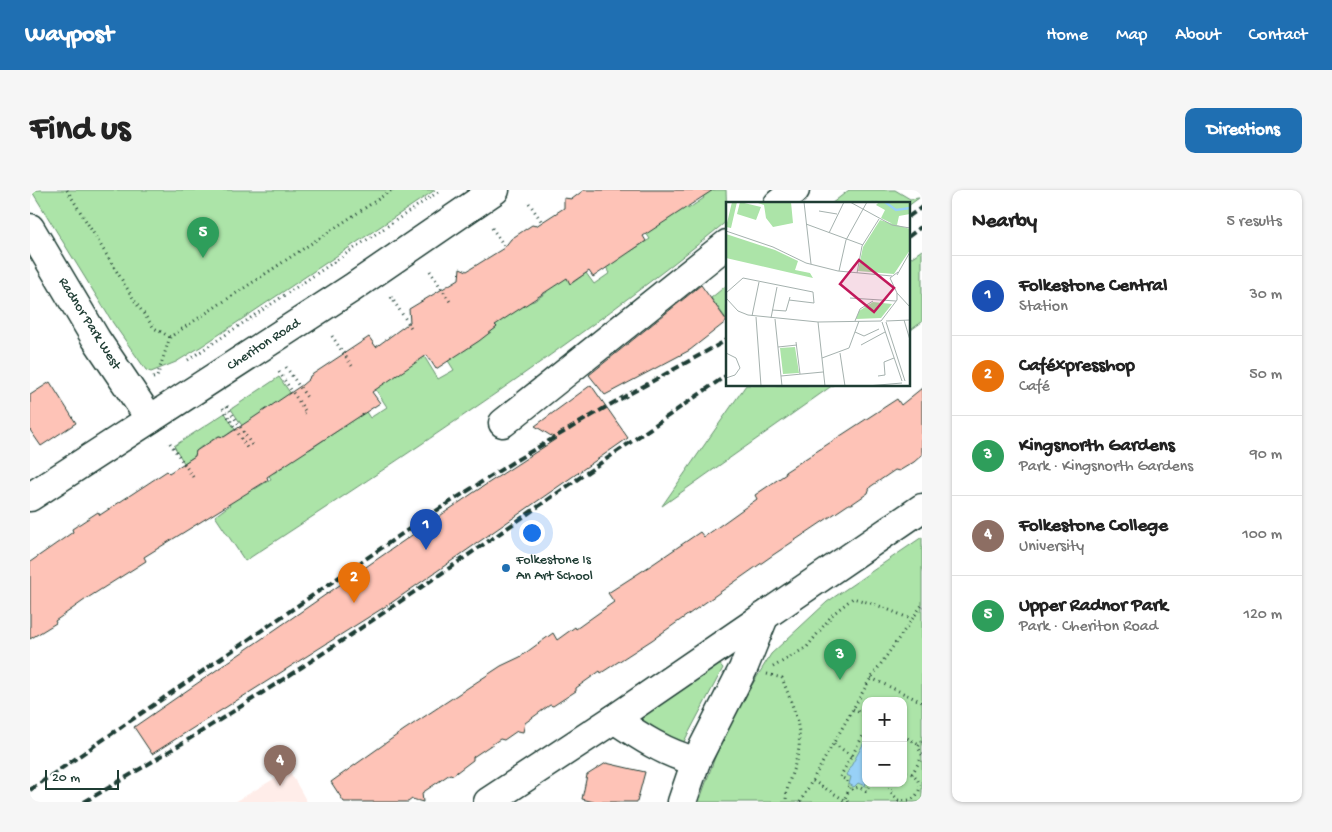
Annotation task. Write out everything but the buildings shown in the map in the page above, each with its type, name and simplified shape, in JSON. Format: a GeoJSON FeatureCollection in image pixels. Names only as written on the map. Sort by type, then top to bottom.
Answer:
{"type":"FeatureCollection","features":[{"type":"Feature","properties":{"kind":"street","name":"Cheriton Road"},"geometry":{"type":"LineString","coordinates":[[30,497],[352,288],[495,190]]}},
{"type":"Feature","properties":{"kind":"street"},"geometry":{"type":"LineString","coordinates":[[780,202],[795,190]]}},
{"type":"Feature","properties":{"kind":"street","name":"Radnor Park West"},"geometry":{"type":"LineString","coordinates":[[30,228],[96,339],[142,387],[150,420]]}},
{"type":"Feature","properties":{"kind":"street"},"geometry":{"type":"LineString","coordinates":[[503,423],[726,245]]}},
{"type":"Feature","properties":{"kind":"street"},"geometry":{"type":"LineString","coordinates":[[488,802],[614,719],[922,508]]}},
{"type":"Feature","properties":{"kind":"street"},"geometry":{"type":"LineString","coordinates":[[682,802],[696,761],[743,669],[764,617]]}},
{"type":"Feature","properties":{"kind":"street"},"geometry":{"type":"LineString","coordinates":[[614,719],[652,743],[682,758],[696,761]]}},
{"type":"Feature","properties":{"kind":"path"},"geometry":{"type":"LineString","coordinates":[[68,190],[136,303],[154,328],[170,337]]}},
{"type":"Feature","properties":{"kind":"path"},"geometry":{"type":"LineString","coordinates":[[142,387],[147,379],[157,377],[170,337],[392,190]]}},
{"type":"Feature","properties":{"kind":"path"},"geometry":{"type":"LineString","coordinates":[[185,363],[441,190]]}},
{"type":"Feature","properties":{"kind":"path"},"geometry":{"type":"LineString","coordinates":[[529,203],[542,222]]}},
{"type":"Feature","properties":{"kind":"path"},"geometry":{"type":"LineString","coordinates":[[492,228],[505,247]]}},
{"type":"Feature","properties":{"kind":"path"},"geometry":{"type":"LineString","coordinates":[[430,271],[451,303]]}},
{"type":"Feature","properties":{"kind":"path"},"geometry":{"type":"LineString","coordinates":[[391,297],[412,329]]}},
{"type":"Feature","properties":{"kind":"path"},"geometry":{"type":"LineString","coordinates":[[332,336],[352,366]]}},
{"type":"Feature","properties":{"kind":"path"},"geometry":{"type":"LineString","coordinates":[[286,367],[308,399]]}},
{"type":"Feature","properties":{"kind":"path"},"geometry":{"type":"LineString","coordinates":[[279,372],[306,412],[304,413]]}},
{"type":"Feature","properties":{"kind":"path"},"geometry":{"type":"LineString","coordinates":[[142,387],[162,378]]}},
{"type":"Feature","properties":{"kind":"path"},"geometry":{"type":"LineString","coordinates":[[247,448],[225,407],[253,447]]}},
{"type":"Feature","properties":{"kind":"path"},"geometry":{"type":"LineString","coordinates":[[170,443],[195,480]]}},
{"type":"Feature","properties":{"kind":"path"},"geometry":{"type":"LineString","coordinates":[[786,802],[789,780],[798,756],[798,718],[782,678],[764,672],[807,646],[833,614],[853,598],[877,605],[911,620]]}},
{"type":"Feature","properties":{"kind":"path"},"geometry":{"type":"LineString","coordinates":[[800,802],[872,678],[922,604]]}},
{"type":"Feature","properties":{"kind":"path"},"geometry":{"type":"LineString","coordinates":[[872,678],[922,702]]}},
{"type":"Feature","properties":{"kind":"path"},"geometry":{"type":"LineString","coordinates":[[853,709],[862,714]]}},
{"type":"Feature","properties":{"kind":"path"},"geometry":{"type":"LineString","coordinates":[[813,781],[845,801],[850,788],[847,780],[840,777],[862,738]]}},
{"type":"Feature","properties":{"kind":"path"},"geometry":{"type":"LineString","coordinates":[[907,738],[921,743],[918,749],[922,756],[912,774]]}},
{"type":"Feature","properties":{"kind":"path"},"geometry":{"type":"LineString","coordinates":[[834,744],[852,756]]}},
{"type":"Feature","properties":{"kind":"path"},"geometry":{"type":"LineString","coordinates":[[890,787],[890,791],[897,801],[911,801],[920,795],[919,783],[912,774],[907,773]]}},
{"type":"Feature","properties":{"kind":"path"},"geometry":{"type":"LineString","coordinates":[[850,788],[856,790],[859,787],[866,791],[868,787]]}},
{"type":"Feature","properties":{"kind":"shaded area"},"geometry":{"type":"Polygon","coordinates":[[[289,770],[307,802],[235,802],[289,770]]]}},
{"type":"Feature","properties":{"kind":"green space"},"geometry":{"type":"Polygon","coordinates":[[[31,190],[435,190],[202,346],[176,362],[151,372],[146,370],[113,323],[31,190]]]}},
{"type":"Feature","properties":{"kind":"green space"},"geometry":{"type":"Polygon","coordinates":[[[674,190],[688,209],[704,198],[699,190],[726,190],[726,222],[669,267],[551,355],[430,439],[245,561],[215,516],[230,505],[223,495],[249,479],[255,489],[271,479],[262,464],[274,473],[287,464],[280,454],[302,440],[309,450],[343,427],[358,400],[370,418],[387,407],[372,384],[419,348],[438,379],[454,370],[436,342],[465,350],[497,327],[487,312],[534,301],[547,292],[538,278],[558,264],[571,284],[586,273],[594,284],[610,273],[589,242],[631,251],[650,239],[646,233],[674,190]]]}},
{"type":"Feature","properties":{"kind":"green space"},"geometry":{"type":"Polygon","coordinates":[[[849,190],[895,190],[910,199],[919,198],[909,205],[909,202],[834,202],[849,190]]]}},
{"type":"Feature","properties":{"kind":"green space"},"geometry":{"type":"Polygon","coordinates":[[[922,250],[922,322],[909,331],[909,259],[922,250]]]}},
{"type":"Feature","properties":{"kind":"green space"},"geometry":{"type":"Polygon","coordinates":[[[726,286],[726,319],[711,298],[726,286]]]}},
{"type":"Feature","properties":{"kind":"green space"},"geometry":{"type":"Polygon","coordinates":[[[279,377],[291,394],[243,427],[231,409],[279,377]]]}},
{"type":"Feature","properties":{"kind":"green space"},"geometry":{"type":"Polygon","coordinates":[[[745,386],[832,386],[662,506],[745,386]]]}},
{"type":"Feature","properties":{"kind":"green space"},"geometry":{"type":"Polygon","coordinates":[[[225,413],[235,429],[224,437],[219,436],[213,439],[212,445],[207,448],[202,446],[196,451],[195,456],[184,463],[174,446],[225,413]]]}},
{"type":"Feature","properties":{"kind":"green space"},"geometry":{"type":"Polygon","coordinates":[[[922,537],[922,802],[699,802],[725,729],[771,654],[827,602],[922,537]]]}},
{"type":"Feature","properties":{"kind":"green space"},"geometry":{"type":"Polygon","coordinates":[[[716,660],[723,668],[679,751],[641,722],[644,711],[716,660]]]}},
{"type":"Feature","properties":{"kind":"water"},"geometry":{"type":"Polygon","coordinates":[[[862,746],[862,785],[858,783],[854,787],[849,784],[851,777],[846,775],[862,746]]]}},
{"type":"Feature","properties":{"kind":"railway"},"geometry":{"type":"LineString","coordinates":[[909,216],[922,207]]}},
{"type":"Feature","properties":{"kind":"railway"},"geometry":{"type":"LineString","coordinates":[[909,236],[922,226]]}},
{"type":"Feature","properties":{"kind":"railway"},"geometry":{"type":"LineString","coordinates":[[30,790],[425,518],[513,462],[613,403],[726,341]]}},
{"type":"Feature","properties":{"kind":"railway"},"geometry":{"type":"LineString","coordinates":[[84,802],[167,753],[330,649],[726,376]]}},
{"type":"Feature","properties":{"kind":"place","name":"Upper Radnor Park"},"geometry":{"type":"Point","coordinates":[203,258]}},
{"type":"Feature","properties":{"kind":"place","name":"Folkestone Central"},"geometry":{"type":"Point","coordinates":[426,550]}},
{"type":"Feature","properties":{"kind":"place","name":"Folkestone Is An Art School"},"geometry":{"type":"Point","coordinates":[506,568]}},
{"type":"Feature","properties":{"kind":"place","name":"Caféxpresshop"},"geometry":{"type":"Point","coordinates":[354,603]}},
{"type":"Feature","properties":{"kind":"place","name":"Kingsnorth Gardens"},"geometry":{"type":"Point","coordinates":[840,680]}},
{"type":"Feature","properties":{"kind":"place","name":"Folkestone College"},"geometry":{"type":"Point","coordinates":[280,786]}}]}
